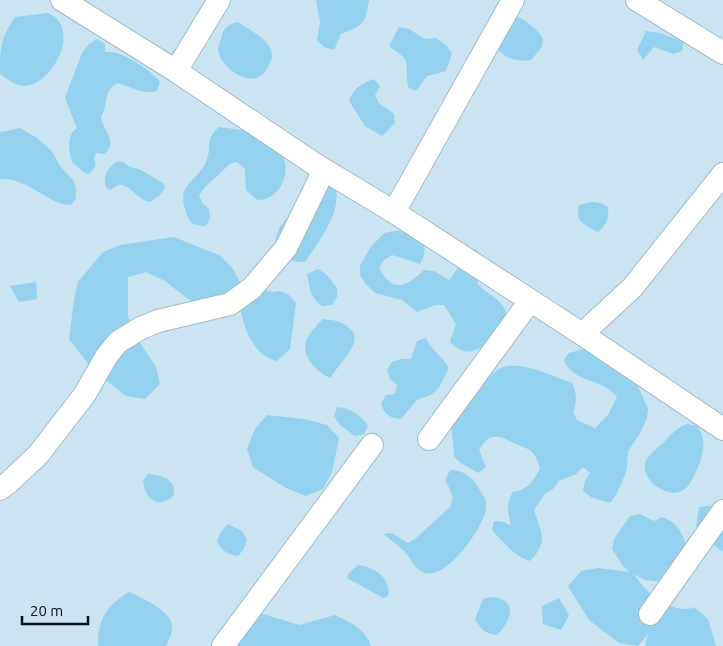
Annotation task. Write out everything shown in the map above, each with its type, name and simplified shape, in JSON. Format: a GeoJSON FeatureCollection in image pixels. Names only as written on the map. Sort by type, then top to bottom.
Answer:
{"type":"FeatureCollection","features":[{"type":"Feature","properties":{"kind":"street"},"geometry":{"type":"LineString","coordinates":[[62,0],[176,71],[324,170],[394,212],[582,334],[723,429]]}},
{"type":"Feature","properties":{"kind":"street"},"geometry":{"type":"LineString","coordinates":[[176,71],[219,0]]}},
{"type":"Feature","properties":{"kind":"street"},"geometry":{"type":"LineString","coordinates":[[394,212],[513,0]]}},
{"type":"Feature","properties":{"kind":"street"},"geometry":{"type":"LineString","coordinates":[[637,0],[723,53]]}},
{"type":"Feature","properties":{"kind":"street"},"geometry":{"type":"LineString","coordinates":[[0,489],[38,455],[84,394],[106,357],[118,342],[141,328],[158,321],[230,304],[252,288],[286,248],[324,170]]}},
{"type":"Feature","properties":{"kind":"street"},"geometry":{"type":"LineString","coordinates":[[582,334],[632,288],[723,174]]}},
{"type":"Feature","properties":{"kind":"street"},"geometry":{"type":"LineString","coordinates":[[429,439],[530,301]]}},
{"type":"Feature","properties":{"kind":"street"},"geometry":{"type":"LineString","coordinates":[[223,646],[372,445]]}},
{"type":"Feature","properties":{"kind":"street"},"geometry":{"type":"LineString","coordinates":[[650,614],[723,511]]}},
{"type":"Feature","properties":{"kind":"shaded area"},"geometry":{"type":"Polygon","coordinates":[[[316,0],[369,0],[362,23],[341,34],[334,50],[324,47],[317,40],[320,22],[316,0]]]}},
{"type":"Feature","properties":{"kind":"shaded area"},"geometry":{"type":"Polygon","coordinates":[[[48,13],[58,20],[63,31],[60,55],[45,76],[35,83],[25,86],[15,84],[0,74],[1,50],[6,32],[15,17],[48,13]]]}},
{"type":"Feature","properties":{"kind":"shaded area"},"geometry":{"type":"Polygon","coordinates":[[[511,13],[529,24],[543,38],[542,47],[531,60],[521,61],[512,59],[496,48],[511,13]]]}},
{"type":"Feature","properties":{"kind":"shaded area"},"geometry":{"type":"Polygon","coordinates":[[[238,22],[264,40],[271,50],[272,57],[268,67],[262,75],[255,78],[238,75],[224,63],[220,56],[218,49],[223,32],[229,25],[238,22]]]}},
{"type":"Feature","properties":{"kind":"shaded area"},"geometry":{"type":"Polygon","coordinates":[[[399,27],[409,29],[425,39],[436,38],[446,45],[452,53],[446,71],[427,76],[416,91],[408,87],[405,60],[389,46],[399,27]]]}},
{"type":"Feature","properties":{"kind":"shaded area"},"geometry":{"type":"Polygon","coordinates":[[[646,31],[660,33],[684,42],[682,51],[673,54],[654,47],[643,60],[637,50],[646,31]]]}},
{"type":"Feature","properties":{"kind":"shaded area"},"geometry":{"type":"Polygon","coordinates":[[[97,39],[105,44],[105,52],[119,54],[135,61],[160,82],[157,91],[152,92],[138,90],[118,83],[113,86],[108,94],[101,117],[109,135],[109,148],[105,154],[96,153],[94,158],[95,167],[88,174],[72,162],[69,148],[70,139],[77,128],[65,98],[82,53],[89,44],[97,39]]]}},
{"type":"Feature","properties":{"kind":"shaded area"},"geometry":{"type":"Polygon","coordinates":[[[374,79],[380,86],[375,95],[379,103],[394,114],[395,123],[382,136],[365,126],[349,101],[353,92],[358,87],[374,79]]]}},
{"type":"Feature","properties":{"kind":"shaded area"},"geometry":{"type":"Polygon","coordinates":[[[219,127],[249,131],[281,153],[286,168],[285,176],[282,184],[272,196],[257,200],[246,190],[245,169],[237,162],[231,163],[199,195],[202,203],[209,209],[210,218],[206,226],[198,225],[189,219],[183,195],[188,185],[206,162],[211,136],[219,127]]]}},
{"type":"Feature","properties":{"kind":"shaded area"},"geometry":{"type":"Polygon","coordinates":[[[20,128],[37,138],[51,150],[60,166],[73,180],[76,188],[76,198],[71,205],[62,204],[20,182],[0,179],[0,131],[20,128]]]}},
{"type":"Feature","properties":{"kind":"shaded area"},"geometry":{"type":"Polygon","coordinates":[[[118,161],[139,169],[163,183],[165,188],[159,196],[150,202],[142,199],[122,185],[116,186],[111,190],[106,188],[105,180],[107,173],[111,166],[118,161]]]}},
{"type":"Feature","properties":{"kind":"shaded area"},"geometry":{"type":"Polygon","coordinates":[[[315,180],[336,187],[337,197],[332,217],[328,227],[305,262],[289,260],[279,254],[276,248],[277,235],[280,227],[315,180]]]}},
{"type":"Feature","properties":{"kind":"shaded area"},"geometry":{"type":"Polygon","coordinates":[[[592,202],[601,203],[608,207],[607,221],[598,232],[585,225],[578,216],[579,205],[592,202]]]}},
{"type":"Feature","properties":{"kind":"shaded area"},"geometry":{"type":"Polygon","coordinates":[[[402,230],[422,242],[425,251],[420,264],[392,255],[384,260],[379,268],[389,282],[395,285],[406,284],[424,270],[434,271],[449,280],[457,269],[467,247],[476,250],[483,256],[484,266],[477,283],[499,301],[508,317],[483,346],[468,352],[459,349],[450,342],[456,324],[444,305],[435,305],[417,312],[402,300],[375,293],[365,283],[360,275],[360,266],[370,248],[384,233],[402,230]]]}},
{"type":"Feature","properties":{"kind":"shaded area"},"geometry":{"type":"Polygon","coordinates":[[[174,237],[221,256],[233,269],[242,286],[272,292],[281,291],[289,295],[296,303],[290,349],[277,361],[262,353],[251,340],[240,308],[211,317],[165,281],[146,272],[128,277],[128,316],[135,335],[156,367],[160,384],[145,399],[126,396],[93,370],[69,339],[78,282],[103,252],[120,245],[174,237]]]}},
{"type":"Feature","properties":{"kind":"shaded area"},"geometry":{"type":"Polygon","coordinates":[[[318,269],[326,274],[337,288],[337,297],[332,305],[322,306],[311,292],[307,274],[318,269]]]}},
{"type":"Feature","properties":{"kind":"shaded area"},"geometry":{"type":"Polygon","coordinates":[[[36,282],[37,299],[19,302],[10,286],[36,282]]]}},
{"type":"Feature","properties":{"kind":"shaded area"},"geometry":{"type":"Polygon","coordinates":[[[323,319],[343,324],[354,333],[355,339],[349,353],[331,378],[316,369],[308,358],[305,347],[309,335],[323,319]]]}},
{"type":"Feature","properties":{"kind":"shaded area"},"geometry":{"type":"Polygon","coordinates":[[[426,338],[449,368],[435,392],[418,399],[401,419],[393,418],[385,413],[381,403],[386,395],[395,394],[397,385],[390,379],[387,370],[392,362],[401,359],[411,359],[417,341],[426,338]]]}},
{"type":"Feature","properties":{"kind":"shaded area"},"geometry":{"type":"Polygon","coordinates":[[[591,347],[632,375],[648,408],[647,418],[639,435],[628,451],[627,469],[616,495],[610,503],[591,497],[583,491],[585,481],[590,473],[583,467],[576,474],[559,481],[553,489],[545,494],[534,510],[542,537],[540,548],[530,561],[514,552],[492,530],[494,521],[504,522],[511,526],[508,509],[510,497],[513,492],[530,484],[535,477],[540,468],[536,457],[524,447],[500,437],[491,438],[479,450],[486,467],[478,473],[454,457],[451,425],[492,374],[507,366],[514,366],[540,371],[572,383],[576,398],[573,412],[577,420],[595,428],[608,415],[617,397],[604,387],[575,373],[564,360],[569,353],[591,347]]]}},
{"type":"Feature","properties":{"kind":"shaded area"},"geometry":{"type":"Polygon","coordinates":[[[337,407],[351,411],[362,419],[368,426],[364,434],[355,436],[340,425],[334,416],[337,407]]]}},
{"type":"Feature","properties":{"kind":"shaded area"},"geometry":{"type":"Polygon","coordinates":[[[267,415],[304,419],[327,425],[339,438],[332,472],[323,489],[306,496],[286,488],[253,467],[247,449],[255,429],[267,415]]]}},
{"type":"Feature","properties":{"kind":"shaded area"},"geometry":{"type":"Polygon","coordinates":[[[687,424],[697,426],[700,430],[703,448],[700,462],[693,478],[687,487],[674,493],[659,488],[653,483],[645,470],[645,463],[650,454],[674,432],[687,424]]]}},
{"type":"Feature","properties":{"kind":"shaded area"},"geometry":{"type":"Polygon","coordinates":[[[450,470],[463,472],[478,487],[486,502],[484,517],[472,539],[453,561],[434,573],[425,573],[418,569],[404,551],[384,534],[392,533],[408,543],[450,507],[453,498],[445,481],[450,470]]]}},
{"type":"Feature","properties":{"kind":"shaded area"},"geometry":{"type":"Polygon","coordinates":[[[148,474],[158,475],[171,482],[174,490],[173,496],[162,502],[157,502],[149,497],[143,481],[148,474]]]}},
{"type":"Feature","properties":{"kind":"shaded area"},"geometry":{"type":"Polygon","coordinates":[[[717,505],[723,508],[723,552],[709,541],[696,526],[699,507],[717,505]]]}},
{"type":"Feature","properties":{"kind":"shaded area"},"geometry":{"type":"Polygon","coordinates":[[[640,514],[654,521],[662,517],[673,523],[681,532],[689,556],[664,582],[645,580],[633,574],[660,601],[680,609],[694,607],[708,619],[716,646],[645,646],[648,634],[638,646],[619,643],[589,620],[568,586],[581,571],[598,568],[630,572],[623,566],[612,549],[614,539],[630,516],[640,514]]]}},
{"type":"Feature","properties":{"kind":"shaded area"},"geometry":{"type":"Polygon","coordinates":[[[228,524],[242,531],[247,540],[244,549],[238,556],[225,552],[217,541],[221,532],[228,524]]]}},
{"type":"Feature","properties":{"kind":"shaded area"},"geometry":{"type":"Polygon","coordinates":[[[358,565],[370,568],[381,574],[389,590],[388,596],[383,598],[347,578],[349,573],[358,565]]]}},
{"type":"Feature","properties":{"kind":"shaded area"},"geometry":{"type":"Polygon","coordinates":[[[129,592],[162,610],[171,621],[171,634],[166,646],[98,646],[98,637],[105,614],[114,603],[129,592]]]}},
{"type":"Feature","properties":{"kind":"shaded area"},"geometry":{"type":"Polygon","coordinates":[[[492,597],[506,602],[510,612],[506,624],[497,635],[484,630],[475,619],[483,599],[492,597]]]}},
{"type":"Feature","properties":{"kind":"shaded area"},"geometry":{"type":"Polygon","coordinates":[[[559,598],[569,615],[561,630],[543,624],[542,606],[559,598]]]}},
{"type":"Feature","properties":{"kind":"shaded area"},"geometry":{"type":"Polygon","coordinates":[[[263,614],[299,625],[335,615],[361,630],[371,646],[218,646],[227,624],[263,614]]]}}]}
